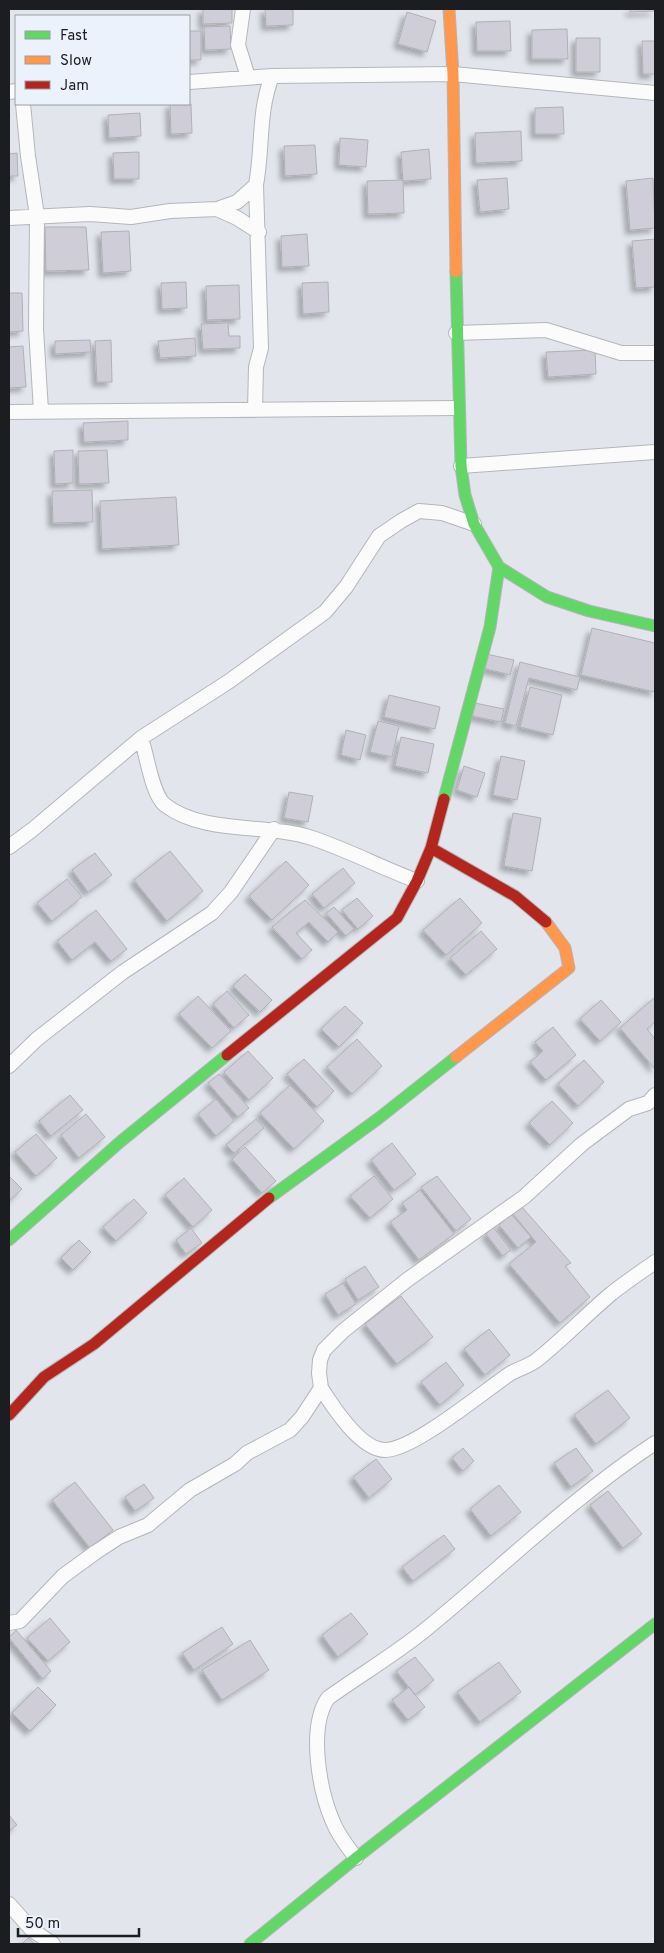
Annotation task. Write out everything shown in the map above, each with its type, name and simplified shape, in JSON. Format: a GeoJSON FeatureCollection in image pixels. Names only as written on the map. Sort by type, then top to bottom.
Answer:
{"type":"FeatureCollection","features":[{"type":"Feature","properties":{"kind":"street"},"geometry":{"type":"LineString","coordinates":[[243,9],[238,44],[248,77]]}},
{"type":"Feature","properties":{"kind":"street"},"geometry":{"type":"LineString","coordinates":[[449,9],[452,74],[458,408],[461,466],[465,495],[474,524],[499,567],[547,597],[589,611],[655,626]]}},
{"type":"Feature","properties":{"kind":"street"},"geometry":{"type":"LineString","coordinates":[[190,82],[272,76],[452,74],[655,93]]}},
{"type":"Feature","properties":{"kind":"street"},"geometry":{"type":"LineString","coordinates":[[255,410],[256,367],[261,348],[259,232],[256,185],[260,165],[262,106],[272,76]]}},
{"type":"Feature","properties":{"kind":"street"},"geometry":{"type":"LineString","coordinates":[[23,105],[37,216],[36,329],[41,410]]}},
{"type":"Feature","properties":{"kind":"street"},"geometry":{"type":"LineString","coordinates":[[9,218],[90,214],[131,217],[170,211],[217,210],[237,202],[256,185]]}},
{"type":"Feature","properties":{"kind":"street"},"geometry":{"type":"LineString","coordinates":[[217,210],[237,218],[259,232]]}},
{"type":"Feature","properties":{"kind":"street"},"geometry":{"type":"LineString","coordinates":[[456,333],[546,330],[620,353],[655,353]]}},
{"type":"Feature","properties":{"kind":"street"},"geometry":{"type":"LineString","coordinates":[[9,412],[41,410],[458,408]]}},
{"type":"Feature","properties":{"kind":"street"},"geometry":{"type":"LineString","coordinates":[[461,466],[655,452]]}},
{"type":"Feature","properties":{"kind":"street"},"geometry":{"type":"LineString","coordinates":[[9,847],[55,812],[141,738],[228,682],[325,612],[346,587],[379,536],[419,511],[442,513],[474,524]]}},
{"type":"Feature","properties":{"kind":"street"},"geometry":{"type":"LineString","coordinates":[[9,1240],[120,1142],[397,918],[417,881],[431,848],[490,627],[499,567]]}},
{"type":"Feature","properties":{"kind":"street"},"geometry":{"type":"LineString","coordinates":[[141,738],[148,756],[152,782],[164,804],[202,821],[274,829],[311,837],[417,881]]}},
{"type":"Feature","properties":{"kind":"street"},"geometry":{"type":"LineString","coordinates":[[9,1066],[37,1039],[122,972],[212,913],[231,892],[274,829]]}},
{"type":"Feature","properties":{"kind":"street"},"geometry":{"type":"LineString","coordinates":[[9,1416],[44,1377],[94,1344],[269,1198],[379,1118],[569,968],[569,955],[562,941],[546,922],[520,898],[431,848]]}},
{"type":"Feature","properties":{"kind":"street"},"geometry":{"type":"LineString","coordinates":[[655,1096],[648,1103],[629,1109],[582,1144],[524,1197],[407,1280],[343,1330],[322,1355],[319,1373],[321,1388],[337,1413],[356,1434],[373,1446],[384,1450],[393,1448],[413,1440],[511,1374],[537,1361],[612,1293],[655,1262]]}},
{"type":"Feature","properties":{"kind":"street"},"geometry":{"type":"LineString","coordinates":[[9,1623],[20,1621],[63,1576],[96,1552],[119,1537],[148,1525],[190,1490],[247,1453],[290,1430],[302,1417],[321,1388]]}},
{"type":"Feature","properties":{"kind":"street"},"geometry":{"type":"LineString","coordinates":[[356,1858],[332,1821],[319,1772],[317,1724],[320,1709],[328,1698],[424,1631],[519,1549],[629,1460],[655,1443]]}},
{"type":"Feature","properties":{"kind":"street"},"geometry":{"type":"LineString","coordinates":[[250,1944],[356,1858],[655,1624]]}},
{"type":"Feature","properties":{"kind":"street"},"geometry":{"type":"LineString","coordinates":[[9,1904],[32,1930],[53,1944]]}},
{"type":"Feature","properties":{"kind":"building"},"geometry":{"type":"Polygon","coordinates":[[[203,9],[232,9],[232,23],[203,24],[203,9]]]}},
{"type":"Feature","properties":{"kind":"building"},"geometry":{"type":"Polygon","coordinates":[[[265,9],[293,9],[293,25],[266,26],[265,9]]]}},
{"type":"Feature","properties":{"kind":"building"},"geometry":{"type":"Polygon","coordinates":[[[630,9],[654,9],[654,11],[630,12],[630,9]]]}},
{"type":"Feature","properties":{"kind":"building"},"geometry":{"type":"Polygon","coordinates":[[[407,12],[436,21],[427,52],[398,44],[407,12]]]}},
{"type":"Feature","properties":{"kind":"building"},"geometry":{"type":"Polygon","coordinates":[[[510,21],[511,51],[477,51],[476,22],[510,21]]]}},
{"type":"Feature","properties":{"kind":"building"},"geometry":{"type":"Polygon","coordinates":[[[230,26],[231,49],[205,50],[204,27],[230,26]]]}},
{"type":"Feature","properties":{"kind":"building"},"geometry":{"type":"Polygon","coordinates":[[[567,29],[568,59],[532,59],[532,30],[567,29]]]}},
{"type":"Feature","properties":{"kind":"building"},"geometry":{"type":"Polygon","coordinates":[[[190,31],[201,31],[201,60],[190,60],[190,31]]]}},
{"type":"Feature","properties":{"kind":"building"},"geometry":{"type":"Polygon","coordinates":[[[576,38],[600,38],[600,72],[576,72],[576,38]]]}},
{"type":"Feature","properties":{"kind":"building"},"geometry":{"type":"Polygon","coordinates":[[[642,41],[655,41],[655,74],[643,74],[642,41]]]}},
{"type":"Feature","properties":{"kind":"building"},"geometry":{"type":"Polygon","coordinates":[[[191,104],[192,133],[171,134],[170,105],[191,104]]]}},
{"type":"Feature","properties":{"kind":"building"},"geometry":{"type":"Polygon","coordinates":[[[563,107],[564,134],[535,134],[535,108],[563,107]]]}},
{"type":"Feature","properties":{"kind":"building"},"geometry":{"type":"Polygon","coordinates":[[[140,113],[141,136],[109,138],[108,115],[140,113]]]}},
{"type":"Feature","properties":{"kind":"building"},"geometry":{"type":"Polygon","coordinates":[[[521,131],[522,161],[476,163],[475,133],[521,131]]]}},
{"type":"Feature","properties":{"kind":"building"},"geometry":{"type":"Polygon","coordinates":[[[340,138],[368,140],[366,167],[339,165],[340,138]]]}},
{"type":"Feature","properties":{"kind":"building"},"geometry":{"type":"Polygon","coordinates":[[[315,145],[317,174],[285,176],[284,146],[315,145]]]}},
{"type":"Feature","properties":{"kind":"building"},"geometry":{"type":"Polygon","coordinates":[[[429,149],[431,179],[403,181],[401,152],[429,149]]]}},
{"type":"Feature","properties":{"kind":"building"},"geometry":{"type":"Polygon","coordinates":[[[139,152],[139,179],[114,179],[113,153],[139,152]]]}},
{"type":"Feature","properties":{"kind":"building"},"geometry":{"type":"Polygon","coordinates":[[[17,153],[18,176],[9,176],[9,154],[17,153]]]}},
{"type":"Feature","properties":{"kind":"building"},"geometry":{"type":"Polygon","coordinates":[[[507,178],[509,209],[480,212],[477,180],[507,178]]]}},
{"type":"Feature","properties":{"kind":"building"},"geometry":{"type":"Polygon","coordinates":[[[653,178],[655,228],[630,230],[626,181],[653,178]]]}},
{"type":"Feature","properties":{"kind":"building"},"geometry":{"type":"Polygon","coordinates":[[[403,180],[404,213],[368,214],[367,181],[403,180]]]}},
{"type":"Feature","properties":{"kind":"building"},"geometry":{"type":"Polygon","coordinates":[[[45,227],[86,227],[89,270],[46,271],[45,227]]]}},
{"type":"Feature","properties":{"kind":"building"},"geometry":{"type":"Polygon","coordinates":[[[129,231],[131,271],[103,273],[101,232],[129,231]]]}},
{"type":"Feature","properties":{"kind":"building"},"geometry":{"type":"Polygon","coordinates":[[[307,234],[309,266],[282,267],[281,236],[307,234]]]}},
{"type":"Feature","properties":{"kind":"building"},"geometry":{"type":"Polygon","coordinates":[[[655,239],[655,287],[636,288],[632,241],[655,239]]]}},
{"type":"Feature","properties":{"kind":"building"},"geometry":{"type":"Polygon","coordinates":[[[186,282],[187,308],[162,309],[161,283],[186,282]]]}},
{"type":"Feature","properties":{"kind":"building"},"geometry":{"type":"Polygon","coordinates":[[[328,282],[329,312],[303,314],[302,283],[328,282]]]}},
{"type":"Feature","properties":{"kind":"building"},"geometry":{"type":"Polygon","coordinates":[[[239,285],[240,319],[207,320],[206,286],[239,285]]]}},
{"type":"Feature","properties":{"kind":"building"},"geometry":{"type":"Polygon","coordinates":[[[9,293],[22,293],[23,331],[9,332],[9,293]]]}},
{"type":"Feature","properties":{"kind":"building"},"geometry":{"type":"Polygon","coordinates":[[[228,323],[229,336],[240,336],[240,348],[203,349],[201,324],[228,323]]]}},
{"type":"Feature","properties":{"kind":"building"},"geometry":{"type":"Polygon","coordinates":[[[195,338],[196,356],[160,358],[158,341],[195,338]]]}},
{"type":"Feature","properties":{"kind":"building"},"geometry":{"type":"Polygon","coordinates":[[[90,340],[91,352],[55,354],[55,341],[90,340]]]}},
{"type":"Feature","properties":{"kind":"building"},"geometry":{"type":"Polygon","coordinates":[[[111,340],[112,382],[97,382],[95,341],[111,340]]]}},
{"type":"Feature","properties":{"kind":"building"},"geometry":{"type":"Polygon","coordinates":[[[23,346],[26,387],[9,388],[9,347],[23,346]]]}},
{"type":"Feature","properties":{"kind":"building"},"geometry":{"type":"Polygon","coordinates":[[[595,350],[596,374],[548,377],[546,352],[595,350]]]}},
{"type":"Feature","properties":{"kind":"building"},"geometry":{"type":"Polygon","coordinates":[[[128,421],[128,440],[84,442],[83,423],[128,421]]]}},
{"type":"Feature","properties":{"kind":"building"},"geometry":{"type":"Polygon","coordinates":[[[73,450],[73,483],[55,484],[54,451],[73,450]]]}},
{"type":"Feature","properties":{"kind":"building"},"geometry":{"type":"Polygon","coordinates":[[[107,450],[109,483],[79,484],[78,451],[107,450]]]}},
{"type":"Feature","properties":{"kind":"building"},"geometry":{"type":"Polygon","coordinates":[[[92,490],[93,522],[53,523],[52,491],[92,490]]]}},
{"type":"Feature","properties":{"kind":"building"},"geometry":{"type":"Polygon","coordinates":[[[176,497],[179,545],[102,549],[100,501],[176,497]]]}},
{"type":"Feature","properties":{"kind":"building"},"geometry":{"type":"Polygon","coordinates":[[[592,628],[655,643],[655,692],[581,675],[592,628]]]}},
{"type":"Feature","properties":{"kind":"building"},"geometry":{"type":"Polygon","coordinates":[[[486,654],[514,660],[510,675],[483,668],[486,654]]]}},
{"type":"Feature","properties":{"kind":"building"},"geometry":{"type":"Polygon","coordinates":[[[520,662],[580,677],[577,690],[529,678],[516,726],[505,723],[520,662]]]}},
{"type":"Feature","properties":{"kind":"building"},"geometry":{"type":"Polygon","coordinates":[[[530,687],[562,695],[553,735],[520,727],[530,687]]]}},
{"type":"Feature","properties":{"kind":"building"},"geometry":{"type":"Polygon","coordinates":[[[389,695],[440,707],[435,729],[384,717],[389,695]]]}},
{"type":"Feature","properties":{"kind":"building"},"geometry":{"type":"Polygon","coordinates":[[[475,703],[504,709],[501,722],[472,716],[475,703]]]}},
{"type":"Feature","properties":{"kind":"building"},"geometry":{"type":"Polygon","coordinates":[[[378,721],[399,726],[392,757],[370,752],[378,721]]]}},
{"type":"Feature","properties":{"kind":"building"},"geometry":{"type":"Polygon","coordinates":[[[346,730],[366,735],[360,760],[341,755],[346,730]]]}},
{"type":"Feature","properties":{"kind":"building"},"geometry":{"type":"Polygon","coordinates":[[[401,737],[434,744],[428,773],[395,766],[401,737]]]}},
{"type":"Feature","properties":{"kind":"building"},"geometry":{"type":"Polygon","coordinates":[[[501,756],[525,761],[517,800],[493,795],[501,756]]]}},
{"type":"Feature","properties":{"kind":"building"},"geometry":{"type":"Polygon","coordinates":[[[464,766],[485,773],[477,797],[457,790],[464,766]]]}},
{"type":"Feature","properties":{"kind":"building"},"geometry":{"type":"Polygon","coordinates":[[[289,792],[313,796],[308,822],[284,818],[289,792]]]}},
{"type":"Feature","properties":{"kind":"building"},"geometry":{"type":"Polygon","coordinates":[[[513,813],[541,818],[532,871],[504,866],[513,813]]]}},
{"type":"Feature","properties":{"kind":"building"},"geometry":{"type":"Polygon","coordinates":[[[170,851],[203,891],[167,921],[134,880],[170,851]]]}},
{"type":"Feature","properties":{"kind":"building"},"geometry":{"type":"Polygon","coordinates":[[[95,853],[112,875],[88,892],[72,870],[95,853]]]}},
{"type":"Feature","properties":{"kind":"building"},"geometry":{"type":"Polygon","coordinates":[[[286,861],[309,885],[272,920],[249,896],[286,861]]]}},
{"type":"Feature","properties":{"kind":"building"},"geometry":{"type":"Polygon","coordinates":[[[343,868],[355,883],[324,908],[312,894],[343,868]]]}},
{"type":"Feature","properties":{"kind":"building"},"geometry":{"type":"Polygon","coordinates":[[[67,879],[82,897],[52,921],[37,903],[67,879]]]}},
{"type":"Feature","properties":{"kind":"building"},"geometry":{"type":"Polygon","coordinates":[[[357,898],[373,916],[358,929],[342,910],[357,898]]]}},
{"type":"Feature","properties":{"kind":"building"},"geometry":{"type":"Polygon","coordinates":[[[460,898],[482,923],[446,955],[423,930],[460,898]]]}},
{"type":"Feature","properties":{"kind":"building"},"geometry":{"type":"Polygon","coordinates":[[[305,900],[338,932],[328,942],[309,922],[296,933],[312,950],[302,959],[272,927],[305,900]]]}},
{"type":"Feature","properties":{"kind":"building"},"geometry":{"type":"Polygon","coordinates":[[[334,907],[354,929],[346,936],[326,913],[334,907]]]}},
{"type":"Feature","properties":{"kind":"building"},"geometry":{"type":"Polygon","coordinates":[[[96,910],[127,949],[111,961],[95,942],[72,960],[57,941],[96,910]]]}},
{"type":"Feature","properties":{"kind":"building"},"geometry":{"type":"Polygon","coordinates":[[[481,931],[497,949],[466,975],[450,958],[481,931]]]}},
{"type":"Feature","properties":{"kind":"building"},"geometry":{"type":"Polygon","coordinates":[[[245,974],[272,1000],[260,1012],[233,986],[245,974]]]}},
{"type":"Feature","properties":{"kind":"building"},"geometry":{"type":"Polygon","coordinates":[[[227,991],[249,1015],[234,1028],[213,1004],[227,991]]]}},
{"type":"Feature","properties":{"kind":"building"},"geometry":{"type":"Polygon","coordinates":[[[198,996],[231,1031],[212,1048],[179,1014],[198,996]]]}},
{"type":"Feature","properties":{"kind":"building"},"geometry":{"type":"Polygon","coordinates":[[[655,997],[655,1022],[647,1029],[655,1039],[655,1069],[620,1028],[655,997]]]}},
{"type":"Feature","properties":{"kind":"building"},"geometry":{"type":"Polygon","coordinates":[[[601,1000],[621,1022],[600,1041],[580,1019],[601,1000]]]}},
{"type":"Feature","properties":{"kind":"building"},"geometry":{"type":"Polygon","coordinates":[[[345,1006],[363,1023],[339,1047],[321,1029],[345,1006]]]}},
{"type":"Feature","properties":{"kind":"building"},"geometry":{"type":"Polygon","coordinates":[[[553,1027],[576,1055],[546,1080],[530,1062],[543,1051],[535,1042],[553,1027]]]}},
{"type":"Feature","properties":{"kind":"building"},"geometry":{"type":"Polygon","coordinates":[[[357,1039],[382,1066],[352,1094],[327,1067],[357,1039]]]}},
{"type":"Feature","properties":{"kind":"building"},"geometry":{"type":"Polygon","coordinates":[[[248,1051],[273,1078],[249,1100],[224,1072],[248,1051]]]}},
{"type":"Feature","properties":{"kind":"building"},"geometry":{"type":"Polygon","coordinates":[[[304,1059],[334,1091],[317,1107],[287,1074],[304,1059]]]}},
{"type":"Feature","properties":{"kind":"building"},"geometry":{"type":"Polygon","coordinates":[[[584,1060],[604,1082],[578,1106],[558,1084],[584,1060]]]}},
{"type":"Feature","properties":{"kind":"building"},"geometry":{"type":"Polygon","coordinates":[[[219,1074],[249,1108],[238,1117],[208,1083],[219,1074]]]}},
{"type":"Feature","properties":{"kind":"building"},"geometry":{"type":"Polygon","coordinates":[[[290,1085],[324,1121],[294,1149],[260,1113],[290,1085]]]}},
{"type":"Feature","properties":{"kind":"building"},"geometry":{"type":"Polygon","coordinates":[[[70,1095],[83,1110],[51,1136],[39,1121],[70,1095]]]}},
{"type":"Feature","properties":{"kind":"building"},"geometry":{"type":"Polygon","coordinates":[[[216,1099],[234,1121],[216,1136],[198,1114],[216,1099]]]}},
{"type":"Feature","properties":{"kind":"building"},"geometry":{"type":"Polygon","coordinates":[[[552,1101],[573,1123],[550,1145],[529,1123],[552,1101]]]}},
{"type":"Feature","properties":{"kind":"building"},"geometry":{"type":"Polygon","coordinates":[[[86,1114],[105,1137],[79,1158],[61,1135],[86,1114]]]}},
{"type":"Feature","properties":{"kind":"building"},"geometry":{"type":"Polygon","coordinates":[[[256,1119],[264,1128],[234,1153],[226,1145],[256,1119]]]}},
{"type":"Feature","properties":{"kind":"building"},"geometry":{"type":"Polygon","coordinates":[[[36,1134],[57,1158],[36,1176],[15,1152],[36,1134]]]}},
{"type":"Feature","properties":{"kind":"building"},"geometry":{"type":"Polygon","coordinates":[[[392,1143],[416,1174],[394,1190],[371,1160],[392,1143]]]}},
{"type":"Feature","properties":{"kind":"building"},"geometry":{"type":"Polygon","coordinates":[[[245,1147],[276,1181],[262,1193],[232,1159],[245,1147]]]}},
{"type":"Feature","properties":{"kind":"building"},"geometry":{"type":"Polygon","coordinates":[[[9,1176],[22,1189],[9,1201],[9,1176]]]}},
{"type":"Feature","properties":{"kind":"building"},"geometry":{"type":"Polygon","coordinates":[[[374,1176],[393,1199],[370,1218],[350,1196],[374,1176]]]}},
{"type":"Feature","properties":{"kind":"building"},"geometry":{"type":"Polygon","coordinates":[[[437,1176],[471,1219],[456,1231],[421,1187],[437,1176]]]}},
{"type":"Feature","properties":{"kind":"building"},"geometry":{"type":"Polygon","coordinates":[[[184,1178],[212,1210],[193,1227],[165,1195],[184,1178]]]}},
{"type":"Feature","properties":{"kind":"building"},"geometry":{"type":"Polygon","coordinates":[[[420,1190],[454,1234],[419,1260],[390,1222],[407,1210],[402,1203],[420,1190]]]}},
{"type":"Feature","properties":{"kind":"building"},"geometry":{"type":"Polygon","coordinates":[[[134,1199],[147,1213],[116,1241],[103,1227],[134,1199]]]}},
{"type":"Feature","properties":{"kind":"building"},"geometry":{"type":"Polygon","coordinates":[[[522,1207],[571,1263],[565,1266],[590,1297],[560,1323],[509,1264],[536,1242],[513,1214],[522,1207]]]}},
{"type":"Feature","properties":{"kind":"building"},"geometry":{"type":"Polygon","coordinates":[[[511,1214],[531,1237],[518,1248],[499,1225],[511,1214]]]}},
{"type":"Feature","properties":{"kind":"building"},"geometry":{"type":"Polygon","coordinates":[[[493,1227],[511,1250],[503,1256],[486,1234],[493,1227]]]}},
{"type":"Feature","properties":{"kind":"building"},"geometry":{"type":"Polygon","coordinates":[[[191,1228],[202,1243],[186,1254],[176,1240],[191,1228]]]}},
{"type":"Feature","properties":{"kind":"building"},"geometry":{"type":"Polygon","coordinates":[[[79,1240],[91,1252],[73,1270],[61,1258],[79,1240]]]}},
{"type":"Feature","properties":{"kind":"building"},"geometry":{"type":"Polygon","coordinates":[[[365,1266],[379,1287],[358,1300],[345,1279],[365,1266]]]}},
{"type":"Feature","properties":{"kind":"building"},"geometry":{"type":"Polygon","coordinates":[[[343,1283],[356,1304],[338,1315],[325,1294],[343,1283]]]}},
{"type":"Feature","properties":{"kind":"building"},"geometry":{"type":"Polygon","coordinates":[[[401,1296],[433,1337],[397,1364],[365,1324],[401,1296]]]}},
{"type":"Feature","properties":{"kind":"building"},"geometry":{"type":"Polygon","coordinates":[[[489,1329],[510,1355],[485,1375],[464,1349],[489,1329]]]}},
{"type":"Feature","properties":{"kind":"building"},"geometry":{"type":"Polygon","coordinates":[[[446,1362],[464,1385],[440,1405],[421,1382],[446,1362]]]}},
{"type":"Feature","properties":{"kind":"building"},"geometry":{"type":"Polygon","coordinates":[[[608,1390],[630,1418],[596,1444],[574,1415],[608,1390]]]}},
{"type":"Feature","properties":{"kind":"building"},"geometry":{"type":"Polygon","coordinates":[[[463,1448],[474,1461],[463,1471],[452,1458],[463,1448]]]}},
{"type":"Feature","properties":{"kind":"building"},"geometry":{"type":"Polygon","coordinates":[[[576,1448],[593,1471],[571,1487],[554,1463],[576,1448]]]}},
{"type":"Feature","properties":{"kind":"building"},"geometry":{"type":"Polygon","coordinates":[[[376,1459],[392,1479],[369,1498],[353,1477],[376,1459]]]}},
{"type":"Feature","properties":{"kind":"building"},"geometry":{"type":"Polygon","coordinates":[[[75,1482],[113,1530],[90,1548],[52,1500],[75,1482]]]}},
{"type":"Feature","properties":{"kind":"building"},"geometry":{"type":"Polygon","coordinates":[[[144,1484],[154,1498],[135,1511],[125,1497],[144,1484]]]}},
{"type":"Feature","properties":{"kind":"building"},"geometry":{"type":"Polygon","coordinates":[[[499,1485],[521,1512],[491,1536],[470,1509],[499,1485]]]}},
{"type":"Feature","properties":{"kind":"building"},"geometry":{"type":"Polygon","coordinates":[[[608,1491],[642,1534],[623,1548],[590,1505],[608,1491]]]}},
{"type":"Feature","properties":{"kind":"building"},"geometry":{"type":"Polygon","coordinates":[[[444,1535],[455,1549],[413,1581],[402,1567],[444,1535]]]}},
{"type":"Feature","properties":{"kind":"building"},"geometry":{"type":"Polygon","coordinates":[[[351,1613],[368,1634],[338,1657],[322,1635],[351,1613]]]}},
{"type":"Feature","properties":{"kind":"building"},"geometry":{"type":"Polygon","coordinates":[[[50,1618],[70,1642],[48,1661],[27,1638],[50,1618]]]}},
{"type":"Feature","properties":{"kind":"building"},"geometry":{"type":"Polygon","coordinates":[[[222,1627],[233,1644],[194,1670],[182,1653],[222,1627]]]}},
{"type":"Feature","properties":{"kind":"building"},"geometry":{"type":"Polygon","coordinates":[[[16,1630],[51,1671],[43,1679],[9,1638],[16,1630]]]}},
{"type":"Feature","properties":{"kind":"building"},"geometry":{"type":"Polygon","coordinates":[[[250,1640],[269,1670],[222,1700],[202,1670],[250,1640]]]}},
{"type":"Feature","properties":{"kind":"building"},"geometry":{"type":"Polygon","coordinates":[[[415,1657],[434,1680],[415,1695],[396,1671],[415,1657]]]}},
{"type":"Feature","properties":{"kind":"building"},"geometry":{"type":"Polygon","coordinates":[[[499,1662],[521,1692],[480,1722],[457,1692],[499,1662]]]}},
{"type":"Feature","properties":{"kind":"building"},"geometry":{"type":"Polygon","coordinates":[[[38,1687],[56,1705],[30,1731],[12,1713],[38,1687]]]}},
{"type":"Feature","properties":{"kind":"building"},"geometry":{"type":"Polygon","coordinates":[[[409,1687],[425,1707],[408,1720],[392,1700],[409,1687]]]}},
{"type":"Feature","properties":{"kind":"building"},"geometry":{"type":"Polygon","coordinates":[[[9,1815],[17,1825],[9,1831],[9,1815]]]}},
{"type":"Feature","properties":{"kind":"building"},"geometry":{"type":"Polygon","coordinates":[[[28,1938],[35,1944],[22,1944],[28,1938]]]}},
{"type":"Feature","properties":{"kind":"traffic: fast"},"geometry":{"type":"LineString","coordinates":[[456,272],[461,466],[465,495],[474,524],[499,567],[547,597],[589,611],[655,626]]}},
{"type":"Feature","properties":{"kind":"traffic: fast"},"geometry":{"type":"LineString","coordinates":[[444,799],[490,627],[499,567]]}},
{"type":"Feature","properties":{"kind":"traffic: fast"},"geometry":{"type":"LineString","coordinates":[[9,1240],[120,1142],[227,1055]]}},
{"type":"Feature","properties":{"kind":"traffic: fast"},"geometry":{"type":"LineString","coordinates":[[269,1198],[379,1118],[456,1057]]}},
{"type":"Feature","properties":{"kind":"traffic: fast"},"geometry":{"type":"LineString","coordinates":[[250,1944],[356,1858],[655,1624]]}},
{"type":"Feature","properties":{"kind":"traffic: slow"},"geometry":{"type":"LineString","coordinates":[[449,9],[453,74],[456,272]]}},
{"type":"Feature","properties":{"kind":"traffic: slow"},"geometry":{"type":"LineString","coordinates":[[456,1057],[569,968],[565,948],[546,922]]}},
{"type":"Feature","properties":{"kind":"traffic: jam"},"geometry":{"type":"LineString","coordinates":[[227,1055],[397,918],[417,881],[431,848],[444,799]]}},
{"type":"Feature","properties":{"kind":"traffic: jam"},"geometry":{"type":"LineString","coordinates":[[431,848],[515,896],[546,922]]}},
{"type":"Feature","properties":{"kind":"traffic: jam"},"geometry":{"type":"LineString","coordinates":[[9,1415],[44,1377],[94,1344],[269,1198]]}}]}
